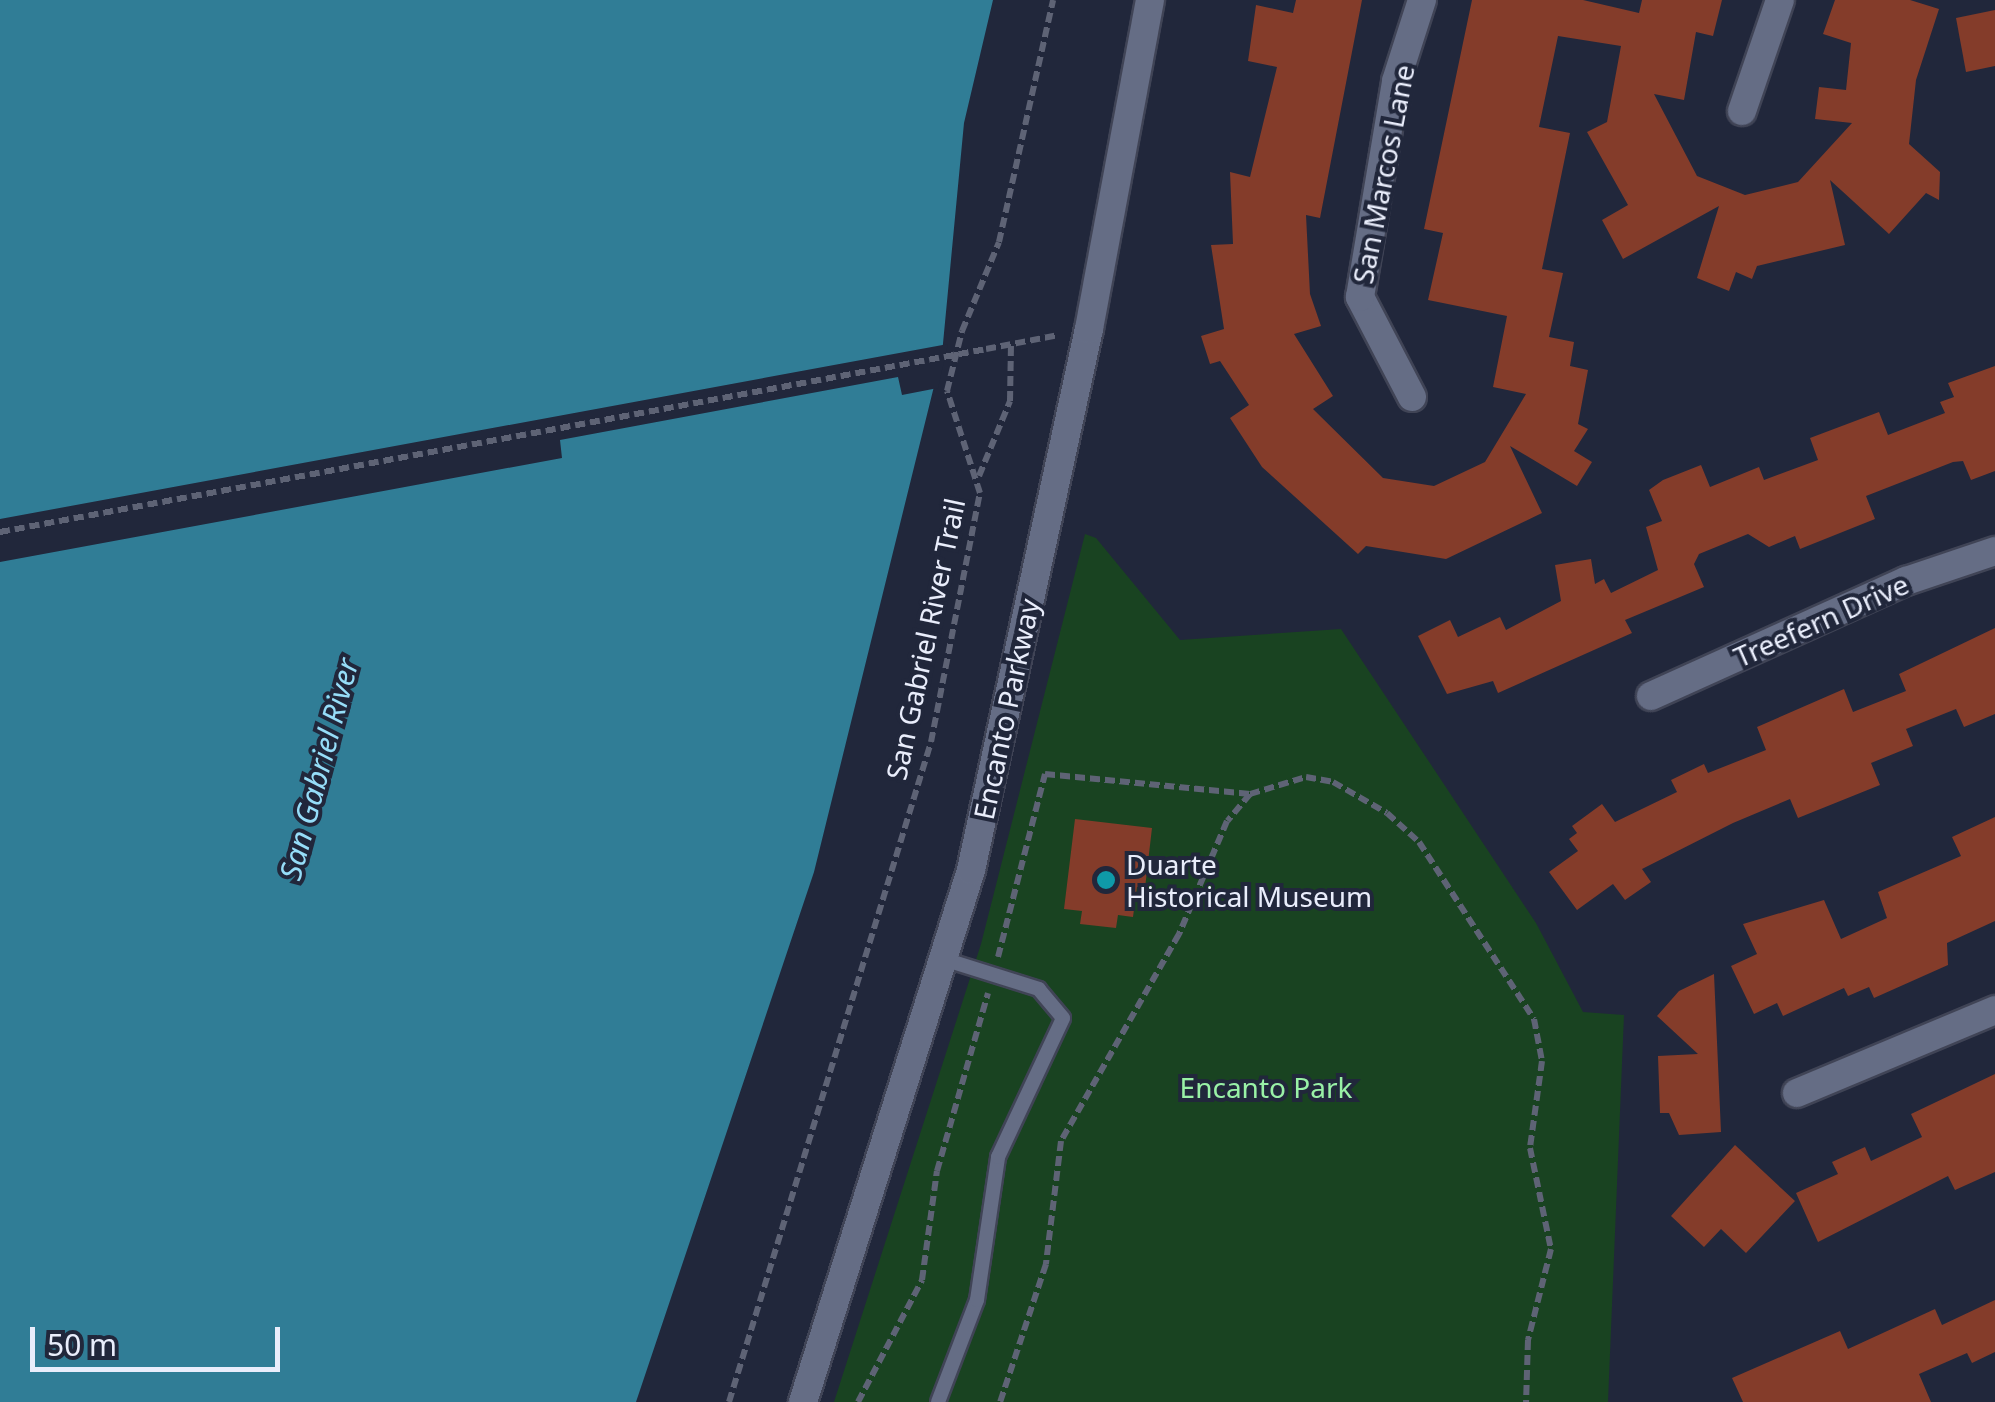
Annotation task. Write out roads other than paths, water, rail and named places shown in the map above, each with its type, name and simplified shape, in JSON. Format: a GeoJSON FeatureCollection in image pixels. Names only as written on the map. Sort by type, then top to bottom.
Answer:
{"type":"FeatureCollection","features":[{"type":"Feature","properties":{"kind":"street","name":"Encanto Parkway"},"geometry":{"type":"LineString","coordinates":[[803,1402],[971,870],[1089,329],[1150,0]]}},
{"type":"Feature","properties":{"kind":"street","name":"San Marcos Lane"},"geometry":{"type":"LineString","coordinates":[[1412,397],[1360,296],[1396,81],[1422,0]]}},
{"type":"Feature","properties":{"kind":"street"},"geometry":{"type":"LineString","coordinates":[[1742,111],[1780,0]]}},
{"type":"Feature","properties":{"kind":"street","name":"Treefern Drive"},"geometry":{"type":"LineString","coordinates":[[1651,696],[1906,581],[1995,551]]}},
{"type":"Feature","properties":{"kind":"street"},"geometry":{"type":"LineString","coordinates":[[1796,1094],[1995,1010]]}},
{"type":"Feature","properties":{"kind":"lane"},"geometry":{"type":"LineString","coordinates":[[938,1402],[978,1300],[998,1157],[1064,1018],[1039,989],[943,958]]}},
{"type":"Feature","properties":{"kind":"water","name":"San Gabriel River"},"geometry":{"type":"Polygon","coordinates":[[[0,0],[993,0],[964,123],[942,354],[814,872],[636,1402],[0,1402],[0,0]]]}},
{"type":"Feature","properties":{"kind":"place","name":"Duarte Historical Museum"},"geometry":{"type":"Point","coordinates":[1106,880]}},
{"type":"Feature","properties":{"kind":"park label","name":"Encanto Park"},"geometry":{"type":"Point","coordinates":[1266,1087]}}]}
